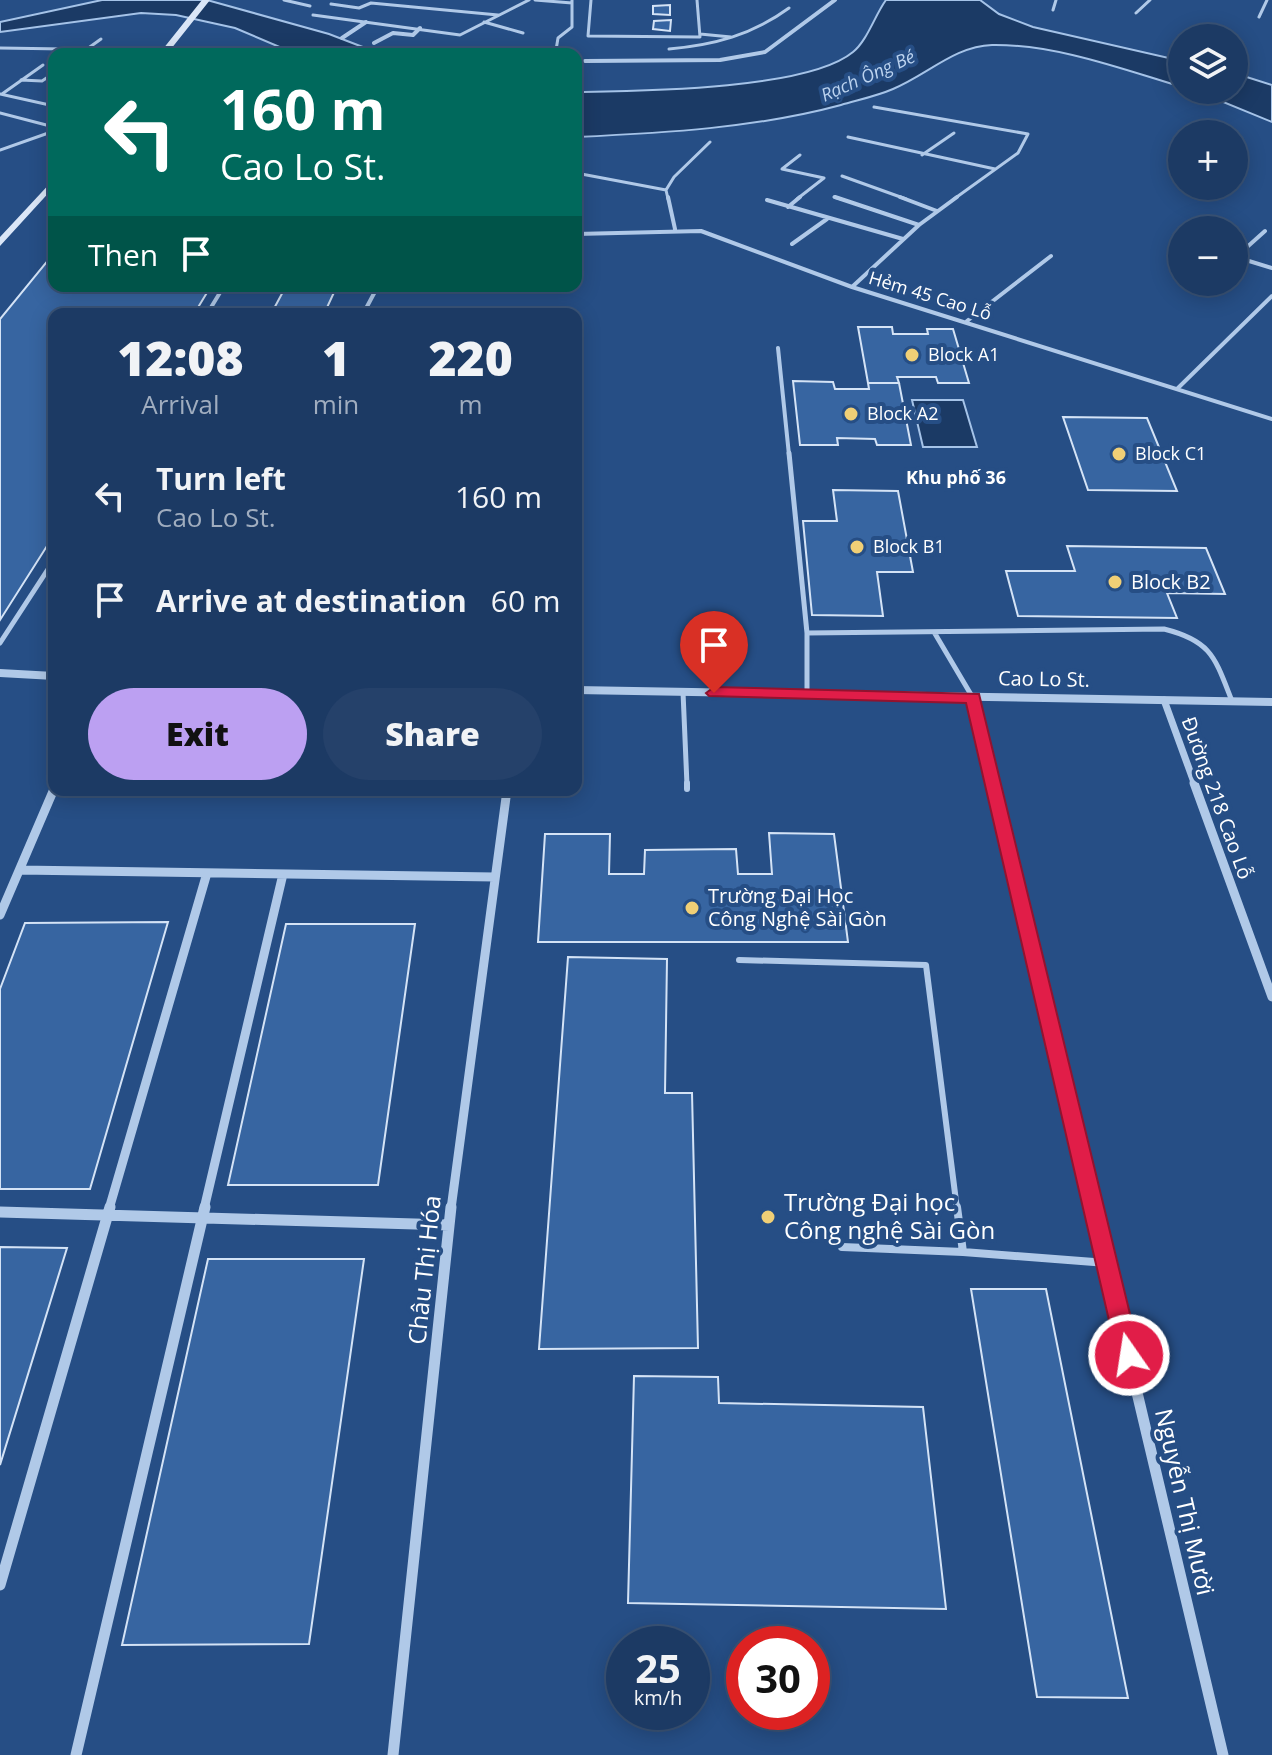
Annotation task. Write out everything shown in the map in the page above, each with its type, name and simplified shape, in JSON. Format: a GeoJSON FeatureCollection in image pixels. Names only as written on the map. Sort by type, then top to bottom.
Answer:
{"type":"FeatureCollection","features":[{"type":"Feature","properties":{"kind":"main road"},"geometry":{"type":"LineString","coordinates":[[168,48],[206,0]]}},
{"type":"Feature","properties":{"kind":"main road"},"geometry":{"type":"LineString","coordinates":[[0,243],[48,189]]}},
{"type":"Feature","properties":{"kind":"street"},"geometry":{"type":"LineString","coordinates":[[585,61],[720,60],[765,52],[835,0]]}},
{"type":"Feature","properties":{"kind":"street"},"geometry":{"type":"LineString","coordinates":[[342,38],[366,22]]}},
{"type":"Feature","properties":{"kind":"street"},"geometry":{"type":"LineString","coordinates":[[374,43],[393,33],[413,35],[420,28]]}},
{"type":"Feature","properties":{"kind":"street"},"geometry":{"type":"LineString","coordinates":[[0,673],[48,676]]}},
{"type":"Feature","properties":{"kind":"street","name":"Cao Lo St."},"geometry":{"type":"LineString","coordinates":[[582,690],[1272,702]]}},
{"type":"Feature","properties":{"kind":"street","name":"Nguyễn Thị Mười"},"geometry":{"type":"LineString","coordinates":[[973,698],[1223,1755]]}},
{"type":"Feature","properties":{"kind":"street","name":"Đường 218 Cao Lỗ"},"geometry":{"type":"LineString","coordinates":[[1164,700],[1272,997]]}},
{"type":"Feature","properties":{"kind":"street"},"geometry":{"type":"LineString","coordinates":[[0,915],[51,796]]}},
{"type":"Feature","properties":{"kind":"street","name":"Châu Thị Hóa"},"geometry":{"type":"LineString","coordinates":[[393,1755],[449,1225],[506,796]]}},
{"type":"Feature","properties":{"kind":"street"},"geometry":{"type":"LineString","coordinates":[[20,870],[495,877]]}},
{"type":"Feature","properties":{"kind":"street"},"geometry":{"type":"LineString","coordinates":[[0,1585],[207,873]]}},
{"type":"Feature","properties":{"kind":"street"},"geometry":{"type":"LineString","coordinates":[[76,1755],[283,874]]}},
{"type":"Feature","properties":{"kind":"street"},"geometry":{"type":"LineString","coordinates":[[0,1212],[449,1225]]}},
{"type":"Feature","properties":{"kind":"lane"},"geometry":{"type":"LineString","coordinates":[[284,0],[310,6]]}},
{"type":"Feature","properties":{"kind":"lane"},"geometry":{"type":"LineString","coordinates":[[313,15],[460,35],[529,0]]}},
{"type":"Feature","properties":{"kind":"lane"},"geometry":{"type":"LineString","coordinates":[[535,0],[572,1],[572,27],[558,38],[556,48]]}},
{"type":"Feature","properties":{"kind":"lane"},"geometry":{"type":"LineString","coordinates":[[591,0],[587,35],[662,39],[700,37],[697,0]]}},
{"type":"Feature","properties":{"kind":"lane"},"geometry":{"type":"LineString","coordinates":[[1053,10],[1056,0]]}},
{"type":"Feature","properties":{"kind":"lane"},"geometry":{"type":"LineString","coordinates":[[1136,13],[1150,0]]}},
{"type":"Feature","properties":{"kind":"lane"},"geometry":{"type":"LineString","coordinates":[[1259,17],[1267,0]]}},
{"type":"Feature","properties":{"kind":"lane"},"geometry":{"type":"LineString","coordinates":[[331,4],[359,8],[372,1],[415,9],[498,15]]}},
{"type":"Feature","properties":{"kind":"lane"},"geometry":{"type":"LineString","coordinates":[[669,49],[709,45],[734,38],[760,27],[789,8]]}},
{"type":"Feature","properties":{"kind":"lane"},"geometry":{"type":"LineString","coordinates":[[484,22],[523,33]]}},
{"type":"Feature","properties":{"kind":"lane"},"geometry":{"type":"LineString","coordinates":[[700,34],[734,38]]}},
{"type":"Feature","properties":{"kind":"lane"},"geometry":{"type":"LineString","coordinates":[[88,48],[101,39]]}},
{"type":"Feature","properties":{"kind":"lane"},"geometry":{"type":"LineString","coordinates":[[0,48],[48,49]]}},
{"type":"Feature","properties":{"kind":"lane"},"geometry":{"type":"LineString","coordinates":[[1,94],[43,65]]}},
{"type":"Feature","properties":{"kind":"lane"},"geometry":{"type":"LineString","coordinates":[[21,80],[42,81],[48,77]]}},
{"type":"Feature","properties":{"kind":"lane"},"geometry":{"type":"LineString","coordinates":[[1,94],[48,105]]}},
{"type":"Feature","properties":{"kind":"lane"},"geometry":{"type":"LineString","coordinates":[[852,287],[919,225],[1018,153],[1028,134],[874,107]]}},
{"type":"Feature","properties":{"kind":"lane"},"geometry":{"type":"LineString","coordinates":[[0,113],[48,127]]}},
{"type":"Feature","properties":{"kind":"lane"},"geometry":{"type":"LineString","coordinates":[[0,150],[48,131]]}},
{"type":"Feature","properties":{"kind":"lane"},"geometry":{"type":"LineString","coordinates":[[922,155],[954,133]]}},
{"type":"Feature","properties":{"kind":"lane"},"geometry":{"type":"LineString","coordinates":[[848,137],[995,169]]}},
{"type":"Feature","properties":{"kind":"lane"},"geometry":{"type":"LineString","coordinates":[[675,229],[666,190],[674,177],[710,142]]}},
{"type":"Feature","properties":{"kind":"lane"},"geometry":{"type":"LineString","coordinates":[[788,207],[824,178],[782,169],[800,155]]}},
{"type":"Feature","properties":{"kind":"lane"},"geometry":{"type":"LineString","coordinates":[[582,174],[666,190]]}},
{"type":"Feature","properties":{"kind":"lane"},"geometry":{"type":"LineString","coordinates":[[842,176],[937,211]]}},
{"type":"Feature","properties":{"kind":"lane"},"geometry":{"type":"LineString","coordinates":[[834,197],[919,225]]}},
{"type":"Feature","properties":{"kind":"lane"},"geometry":{"type":"LineString","coordinates":[[767,200],[903,239]]}},
{"type":"Feature","properties":{"kind":"lane"},"geometry":{"type":"LineString","coordinates":[[792,244],[827,219]]}},
{"type":"Feature","properties":{"kind":"lane","name":"Hẻm 45 Cao Lỗ"},"geometry":{"type":"LineString","coordinates":[[582,234],[675,229],[701,231],[852,287],[1272,419]]}},
{"type":"Feature","properties":{"kind":"lane"},"geometry":{"type":"LineString","coordinates":[[1265,231],[1236,257],[1272,268]]}},
{"type":"Feature","properties":{"kind":"lane"},"geometry":{"type":"LineString","coordinates":[[967,321],[1051,256]]}},
{"type":"Feature","properties":{"kind":"lane"},"geometry":{"type":"LineString","coordinates":[[1178,388],[1272,296]]}},
{"type":"Feature","properties":{"kind":"lane"},"geometry":{"type":"LineString","coordinates":[[778,348],[807,633],[807,694]]}},
{"type":"Feature","properties":{"kind":"lane"},"geometry":{"type":"LineString","coordinates":[[0,643],[48,569]]}},
{"type":"Feature","properties":{"kind":"lane"},"geometry":{"type":"LineString","coordinates":[[807,633],[1164,629],[1189,634],[1207,644],[1232,701]]}},
{"type":"Feature","properties":{"kind":"lane"},"geometry":{"type":"LineString","coordinates":[[934,632],[973,698]]}},
{"type":"Feature","properties":{"kind":"lane"},"geometry":{"type":"LineString","coordinates":[[683,692],[687,789]]}},
{"type":"Feature","properties":{"kind":"lane"},"geometry":{"type":"LineString","coordinates":[[739,960],[926,965],[963,1252]]}},
{"type":"Feature","properties":{"kind":"lane"},"geometry":{"type":"LineString","coordinates":[[842,1247],[1107,1263]]}},
{"type":"Feature","properties":{"kind":"water"},"geometry":{"type":"Polygon","coordinates":[[[102,0],[207,0],[329,34],[365,48],[282,48],[235,28],[176,15],[141,13],[0,32],[0,22],[102,0]]]}},
{"type":"Feature","properties":{"kind":"water","name":"Rạch Ông Bé"},"geometry":{"type":"Polygon","coordinates":[[[886,0],[980,0],[999,14],[1033,27],[1168,58],[1168,83],[1064,53],[992,45],[966,50],[887,91],[809,113],[710,128],[582,137],[582,92],[640,91],[762,81],[831,65],[853,52],[863,41],[886,0]]]}},
{"type":"Feature","properties":{"kind":"water"},"geometry":{"type":"Polygon","coordinates":[[[1248,77],[1272,85],[1272,122],[1228,104],[1248,104],[1248,77]]]}},
{"type":"Feature","properties":{"kind":"water"},"geometry":{"type":"Polygon","coordinates":[[[912,400],[963,400],[977,447],[923,447],[912,400]]]}},
{"type":"Feature","properties":{"kind":"building"},"geometry":{"type":"Polygon","coordinates":[[[670,5],[670,15],[653,14],[653,6],[670,5]]]}},
{"type":"Feature","properties":{"kind":"building"},"geometry":{"type":"Polygon","coordinates":[[[671,20],[670,31],[653,29],[654,21],[671,20]]]}},
{"type":"Feature","properties":{"kind":"building"},"geometry":{"type":"Polygon","coordinates":[[[48,260],[48,292],[207,292],[198,308],[48,308],[48,544],[0,620],[0,319],[48,260]]]}},
{"type":"Feature","properties":{"kind":"building"},"geometry":{"type":"Polygon","coordinates":[[[283,292],[334,292],[327,308],[274,308],[283,292]]]}},
{"type":"Feature","properties":{"kind":"building","name":"Block A1"},"geometry":{"type":"Polygon","coordinates":[[[858,327],[892,327],[893,334],[928,334],[927,329],[953,329],[969,383],[938,383],[936,377],[897,377],[899,383],[868,383],[858,327]]]}},
{"type":"Feature","properties":{"kind":"building","name":"Block A2"},"geometry":{"type":"Polygon","coordinates":[[[793,381],[833,382],[835,389],[869,389],[868,383],[899,383],[911,445],[877,445],[875,439],[837,438],[838,445],[800,445],[793,381]]]}},
{"type":"Feature","properties":{"kind":"building","name":"Block C1"},"geometry":{"type":"Polygon","coordinates":[[[1063,417],[1147,418],[1177,491],[1088,490],[1063,417]]]}},
{"type":"Feature","properties":{"kind":"building","name":"Block B1"},"geometry":{"type":"Polygon","coordinates":[[[833,490],[898,491],[913,572],[877,572],[883,616],[812,615],[803,521],[837,521],[833,490]]]}},
{"type":"Feature","properties":{"kind":"building","name":"Block B2"},"geometry":{"type":"Polygon","coordinates":[[[1067,546],[1206,548],[1225,594],[1167,593],[1177,618],[1018,616],[1006,571],[1075,571],[1067,546]]]}},
{"type":"Feature","properties":{"kind":"building","name":"Trường Đại Học Công Nghệ Sài Gòn"},"geometry":{"type":"Polygon","coordinates":[[[769,833],[834,834],[848,942],[538,942],[545,834],[610,834],[609,874],[644,874],[645,850],[736,849],[738,874],[772,874],[769,833]]]}},
{"type":"Feature","properties":{"kind":"building"},"geometry":{"type":"Polygon","coordinates":[[[168,922],[90,1189],[0,1189],[0,989],[25,923],[168,922]]]}},
{"type":"Feature","properties":{"kind":"building"},"geometry":{"type":"Polygon","coordinates":[[[286,924],[415,924],[378,1185],[228,1185],[286,924]]]}},
{"type":"Feature","properties":{"kind":"building"},"geometry":{"type":"Polygon","coordinates":[[[568,957],[667,959],[665,1093],[692,1093],[698,1348],[539,1349],[568,957]]]}},
{"type":"Feature","properties":{"kind":"building"},"geometry":{"type":"Polygon","coordinates":[[[0,1247],[67,1248],[0,1465],[0,1247]]]}},
{"type":"Feature","properties":{"kind":"building"},"geometry":{"type":"Polygon","coordinates":[[[208,1259],[364,1259],[309,1644],[122,1645],[208,1259]]]}},
{"type":"Feature","properties":{"kind":"building"},"geometry":{"type":"Polygon","coordinates":[[[971,1289],[1046,1289],[1128,1698],[1037,1697],[971,1289]]]}},
{"type":"Feature","properties":{"kind":"building"},"geometry":{"type":"Polygon","coordinates":[[[634,1376],[718,1377],[719,1403],[923,1407],[946,1609],[628,1603],[634,1376]]]}},
{"type":"Feature","properties":{"kind":"place","name":"Block A1"},"geometry":{"type":"Point","coordinates":[912,355]}},
{"type":"Feature","properties":{"kind":"place","name":"Block A2"},"geometry":{"type":"Point","coordinates":[851,414]}},
{"type":"Feature","properties":{"kind":"place","name":"Block C1"},"geometry":{"type":"Point","coordinates":[1119,454]}},
{"type":"Feature","properties":{"kind":"place","name":"Block B1"},"geometry":{"type":"Point","coordinates":[857,547]}},
{"type":"Feature","properties":{"kind":"place","name":"Block B2"},"geometry":{"type":"Point","coordinates":[1115,582]}},
{"type":"Feature","properties":{"kind":"place","name":"Trường Đại Học Công Nghệ Sài Gòn"},"geometry":{"type":"Point","coordinates":[692,908]}},
{"type":"Feature","properties":{"kind":"place","name":"Trường Đại học Công nghệ Sài Gòn"},"geometry":{"type":"Point","coordinates":[768,1217]}},
{"type":"Feature","properties":{"kind":"district","name":"Khu phố 36"},"geometry":{"type":"Point","coordinates":[956,478]}},
{"type":"Feature","properties":{"kind":"route"},"geometry":{"type":"LineString","coordinates":[[714,693],[973,698],[1129,1355]]}}]}
